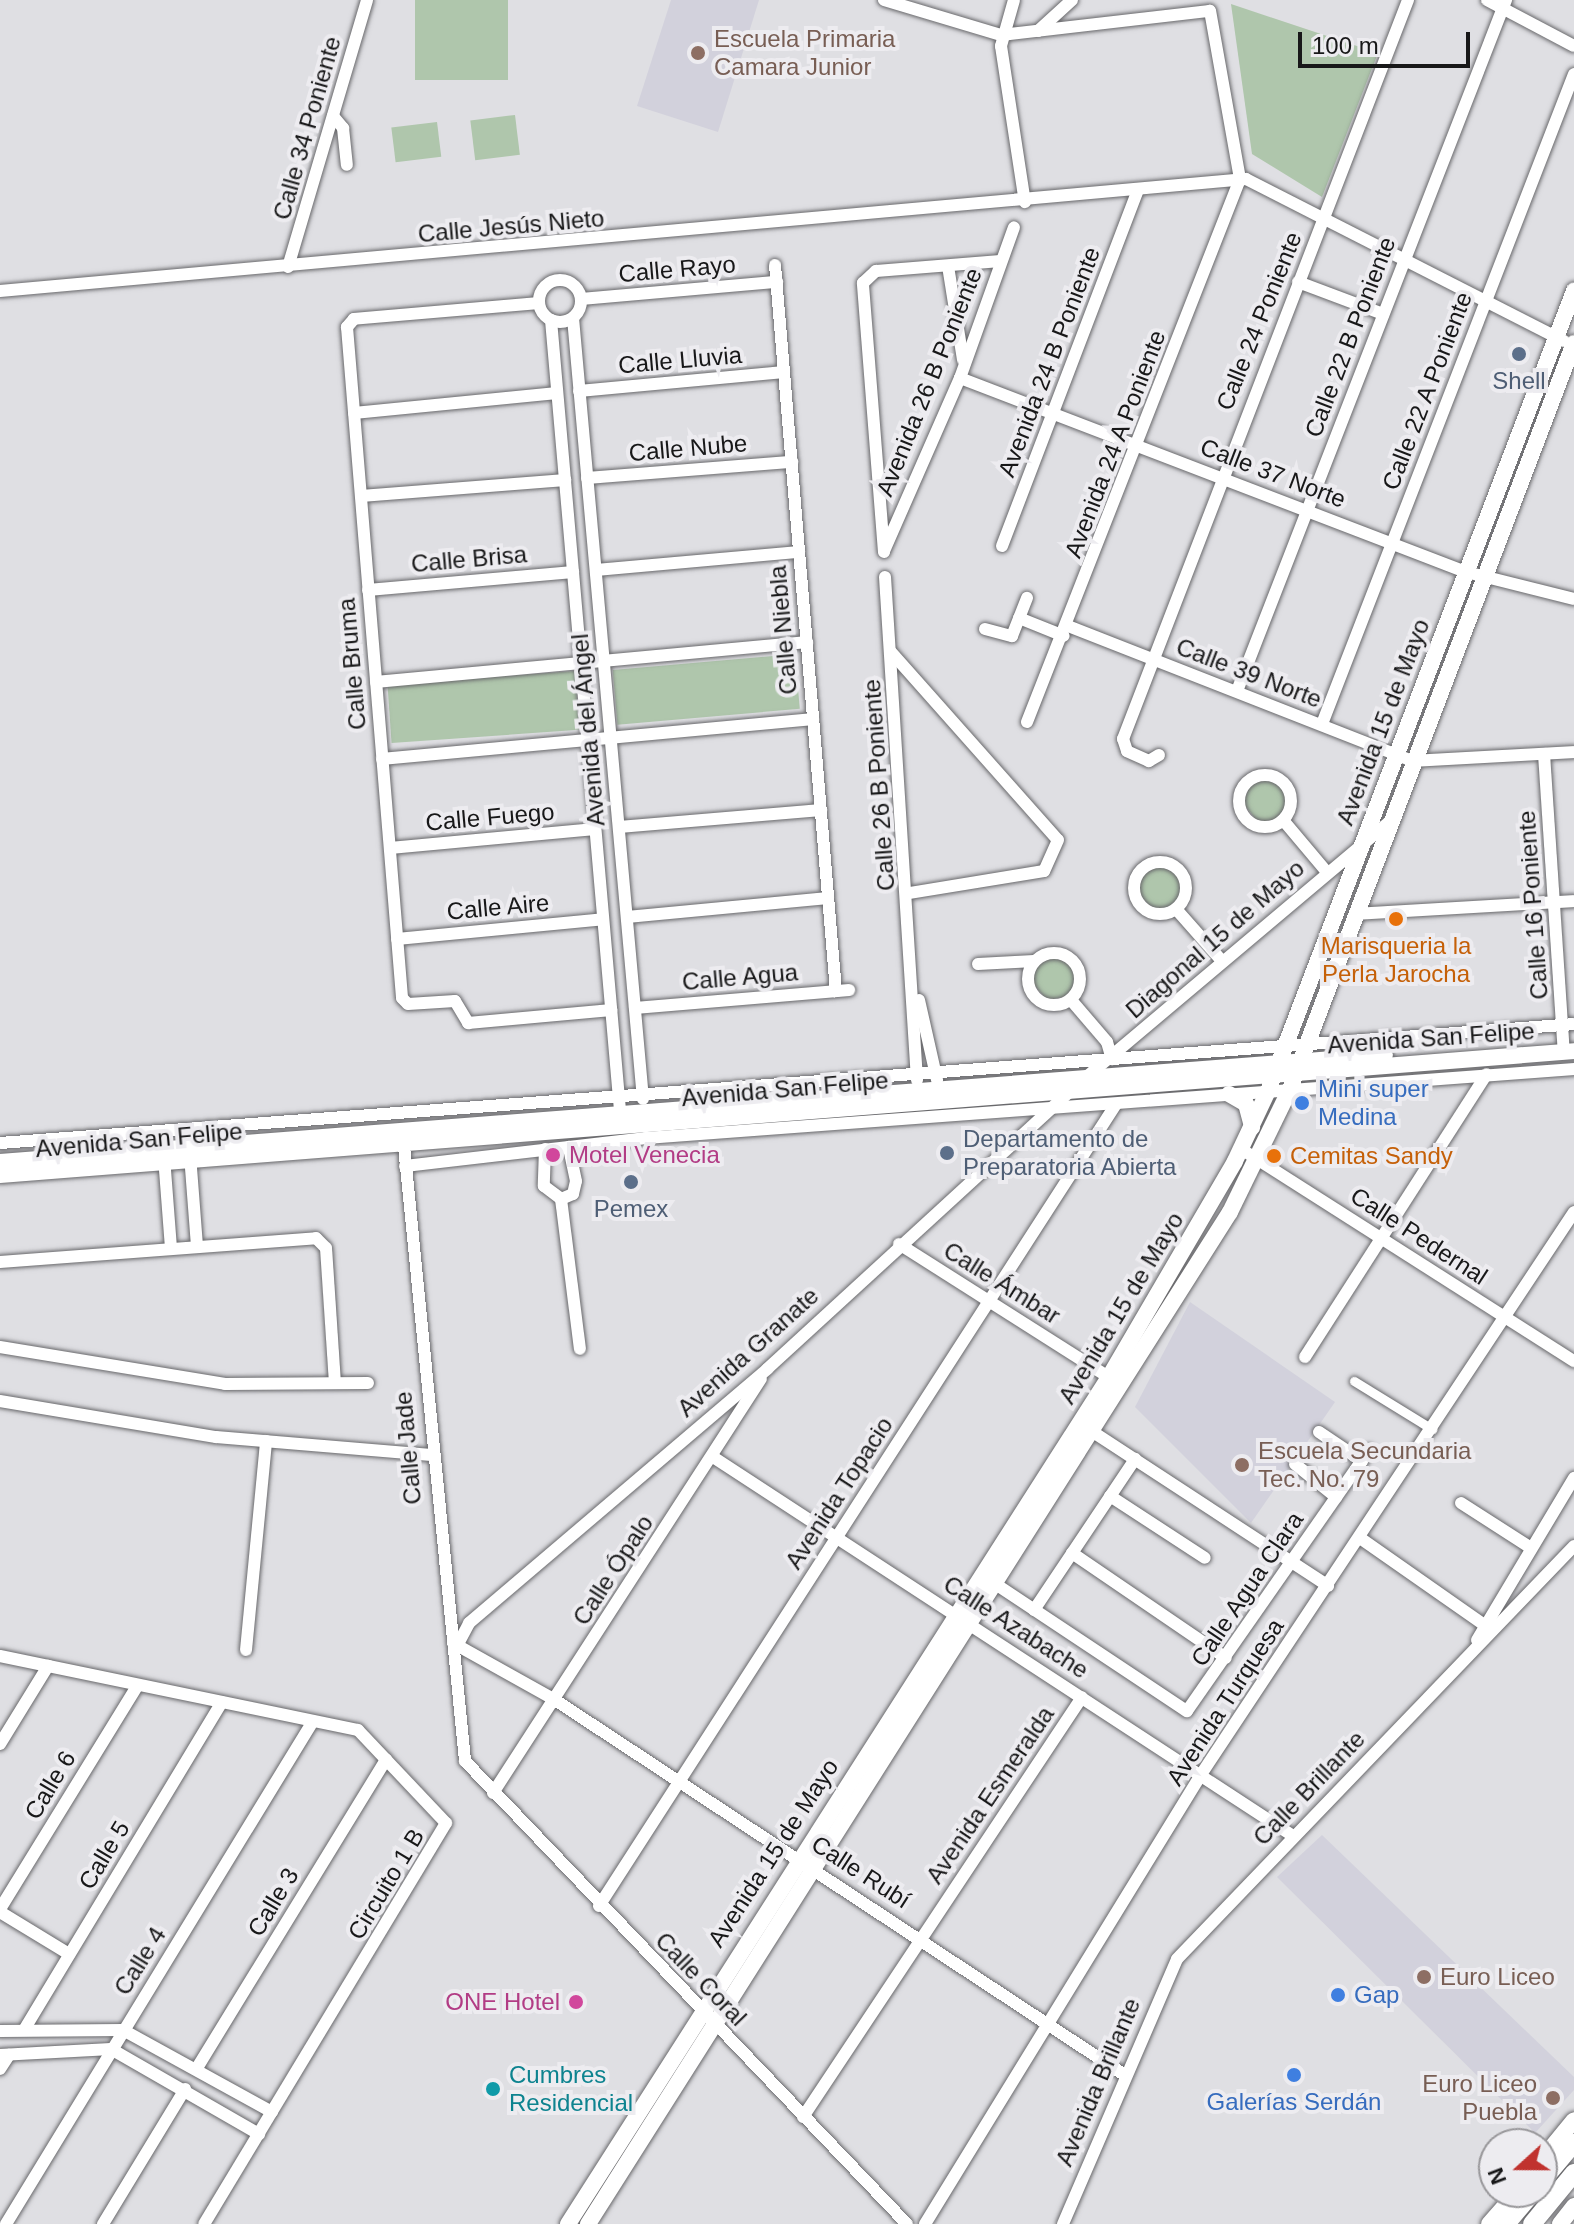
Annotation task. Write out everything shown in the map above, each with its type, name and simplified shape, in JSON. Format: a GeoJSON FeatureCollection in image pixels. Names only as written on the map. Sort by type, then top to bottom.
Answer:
{"type":"FeatureCollection","features":[{"type":"Feature","properties":{"kind":"main road","name":"Avenida 15 de Mayo"},"geometry":{"type":"LineString","coordinates":[[568,2224],[706,2017],[813,1868],[1093,1432],[1116,1381],[1241,1149],[1273,1077],[1574,291]]}},
{"type":"Feature","properties":{"kind":"main road","name":"Avenida 15 de Mayo"},"geometry":{"type":"LineString","coordinates":[[588,2224],[798,1858],[956,1613],[1116,1381],[1257,1158],[1298,1067],[1574,344]]}},
{"type":"Feature","properties":{"kind":"main road","name":"Avenida San Felipe"},"geometry":{"type":"LineString","coordinates":[[938,1088],[1070,1091],[1273,1077],[1298,1067],[1569,1039]]}},
{"type":"Feature","properties":{"kind":"main road","name":"Avenida San Felipe"},"geometry":{"type":"LineString","coordinates":[[190,1154],[266,1142],[645,1125],[917,1097],[938,1088],[1085,1078],[1273,1077]]}},
{"type":"Feature","properties":{"kind":"main road"},"geometry":{"type":"LineString","coordinates":[[1229,1094],[1246,1104],[1252,1127]]}},
{"type":"Feature","properties":{"kind":"main road","name":"Avenida San Felipe"},"geometry":{"type":"LineString","coordinates":[[0,1175],[164,1156],[403,1137],[563,1142],[621,1127]]}},
{"type":"Feature","properties":{"kind":"main road","name":"Avenida San Felipe"},"geometry":{"type":"LineString","coordinates":[[0,1162],[164,1156]]}},
{"type":"Feature","properties":{"kind":"main road"},"geometry":{"type":"LineString","coordinates":[[1558,2140],[1574,2120]]}},
{"type":"Feature","properties":{"kind":"main road"},"geometry":{"type":"LineString","coordinates":[[1558,2162],[1574,2143]]}},
{"type":"Feature","properties":{"kind":"main road"},"geometry":{"type":"LineString","coordinates":[[1541,2221],[1574,2173]]}},
{"type":"Feature","properties":{"kind":"main road"},"geometry":{"type":"LineString","coordinates":[[1560,2224],[1574,2206]]}},
{"type":"Feature","properties":{"kind":"main road"},"geometry":{"type":"LineString","coordinates":[[1489,2224],[1503,2208]]}},
{"type":"Feature","properties":{"kind":"main road"},"geometry":{"type":"LineString","coordinates":[[1506,2224],[1520,2208]]}},
{"type":"Feature","properties":{"kind":"street","name":"Calle 34 Poniente"},"geometry":{"type":"LineString","coordinates":[[288,267],[367,0]]}},
{"type":"Feature","properties":{"kind":"street"},"geometry":{"type":"LineString","coordinates":[[884,0],[1001,35],[1212,6],[1240,179],[1324,216],[1485,304],[1574,344]]}},
{"type":"Feature","properties":{"kind":"street"},"geometry":{"type":"LineString","coordinates":[[1014,0],[1001,35],[1025,202]]}},
{"type":"Feature","properties":{"kind":"street"},"geometry":{"type":"LineString","coordinates":[[1038,31],[1072,0]]}},
{"type":"Feature","properties":{"kind":"street","name":"Calle 24 Poniente"},"geometry":{"type":"LineString","coordinates":[[1159,755],[1149,761],[1123,743],[1221,477],[1408,0]]}},
{"type":"Feature","properties":{"kind":"street"},"geometry":{"type":"LineString","coordinates":[[1487,0],[1504,4],[1574,46]]}},
{"type":"Feature","properties":{"kind":"street","name":"Calle 22 B Poniente"},"geometry":{"type":"LineString","coordinates":[[1237,691],[1504,4]]}},
{"type":"Feature","properties":{"kind":"street","name":"Calle 22 A Poniente"},"geometry":{"type":"LineString","coordinates":[[1322,724],[1574,74]]}},
{"type":"Feature","properties":{"kind":"street"},"geometry":{"type":"LineString","coordinates":[[333,116],[343,128],[347,165]]}},
{"type":"Feature","properties":{"kind":"street","name":"Calle Jesús Nieto"},"geometry":{"type":"LineString","coordinates":[[0,291],[1137,192],[1240,179]]}},
{"type":"Feature","properties":{"kind":"street","name":"Avenida 24 A Poniente"},"geometry":{"type":"LineString","coordinates":[[1027,722],[1066,631],[1240,179]]}},
{"type":"Feature","properties":{"kind":"street","name":"Avenida 24 B Poniente"},"geometry":{"type":"LineString","coordinates":[[1002,546],[1137,192]]}},
{"type":"Feature","properties":{"kind":"street","name":"Avenida 26 B Poniente"},"geometry":{"type":"LineString","coordinates":[[948,266],[866,277],[884,552],[960,378],[1014,227]]}},
{"type":"Feature","properties":{"kind":"street"},"geometry":{"type":"LineString","coordinates":[[963,363],[948,266],[1001,261]]}},
{"type":"Feature","properties":{"kind":"street","name":"Calle Niebla"},"geometry":{"type":"LineString","coordinates":[[775,265],[828,898],[842,990]]}},
{"type":"Feature","properties":{"kind":"street"},"geometry":{"type":"LineString","coordinates":[[556,280],[570,282],[581,299],[573,318],[551,320],[539,303],[544,287],[556,280]]}},
{"type":"Feature","properties":{"kind":"street","name":"Calle Rayo"},"geometry":{"type":"LineString","coordinates":[[581,299],[777,282]]}},
{"type":"Feature","properties":{"kind":"street"},"geometry":{"type":"LineString","coordinates":[[1298,282],[1383,314]]}},
{"type":"Feature","properties":{"kind":"street","name":"Calle Bruma"},"geometry":{"type":"LineString","coordinates":[[539,303],[348,321],[397,939],[404,1003],[455,1001],[468,1023],[611,1010]]}},
{"type":"Feature","properties":{"kind":"street","name":"Avenida del Ángel"},"geometry":{"type":"LineString","coordinates":[[573,318],[645,1125]]}},
{"type":"Feature","properties":{"kind":"street","name":"Avenida del Ángel"},"geometry":{"type":"LineString","coordinates":[[551,320],[621,1127]]}},
{"type":"Feature","properties":{"kind":"street","name":"Calle Lluvia"},"geometry":{"type":"LineString","coordinates":[[579,391],[784,372]]}},
{"type":"Feature","properties":{"kind":"street","name":"Calle 37 Norte"},"geometry":{"type":"LineString","coordinates":[[960,378],[1139,443],[1466,572],[1574,599]]}},
{"type":"Feature","properties":{"kind":"street"},"geometry":{"type":"LineString","coordinates":[[354,413],[557,393]]}},
{"type":"Feature","properties":{"kind":"street","name":"Calle Nube"},"geometry":{"type":"LineString","coordinates":[[587,478],[792,462]]}},
{"type":"Feature","properties":{"kind":"street"},"geometry":{"type":"LineString","coordinates":[[361,496],[565,480]]}},
{"type":"Feature","properties":{"kind":"street"},"geometry":{"type":"LineString","coordinates":[[596,570],[799,552]]}},
{"type":"Feature","properties":{"kind":"street","name":"Calle Brisa"},"geometry":{"type":"LineString","coordinates":[[368,590],[573,572]]}},
{"type":"Feature","properties":{"kind":"street","name":"Calle 26 B Poniente"},"geometry":{"type":"LineString","coordinates":[[885,577],[916,990],[914,1045],[917,1097]]}},
{"type":"Feature","properties":{"kind":"street"},"geometry":{"type":"LineString","coordinates":[[985,629],[1012,636],[1027,598]]}},
{"type":"Feature","properties":{"kind":"street","name":"Calle 39 Norte"},"geometry":{"type":"LineString","coordinates":[[1019,618],[1153,659],[1413,761]]}},
{"type":"Feature","properties":{"kind":"street"},"geometry":{"type":"LineString","coordinates":[[376,682],[807,642]]}},
{"type":"Feature","properties":{"kind":"street"},"geometry":{"type":"LineString","coordinates":[[891,652],[1058,840],[1044,871],[909,893]]}},
{"type":"Feature","properties":{"kind":"street"},"geometry":{"type":"LineString","coordinates":[[382,759],[813,719]]}},
{"type":"Feature","properties":{"kind":"street"},"geometry":{"type":"LineString","coordinates":[[1413,761],[1574,752]]}},
{"type":"Feature","properties":{"kind":"street","name":"Calle 16 Poniente"},"geometry":{"type":"LineString","coordinates":[[1544,754],[1569,1039]]}},
{"type":"Feature","properties":{"kind":"street"},"geometry":{"type":"LineString","coordinates":[[1263,775],[1280,780],[1291,804],[1283,820],[1266,827],[1249,822],[1239,807],[1247,781],[1263,775]]}},
{"type":"Feature","properties":{"kind":"street"},"geometry":{"type":"LineString","coordinates":[[619,827],[821,810]]}},
{"type":"Feature","properties":{"kind":"street"},"geometry":{"type":"LineString","coordinates":[[1283,820],[1326,871]]}},
{"type":"Feature","properties":{"kind":"street","name":"Diagonal 15 de Mayo"},"geometry":{"type":"LineString","coordinates":[[1070,1091],[1112,1059],[1326,871],[1389,822]]}},
{"type":"Feature","properties":{"kind":"street","name":"Calle Fuego"},"geometry":{"type":"LineString","coordinates":[[390,848],[595,829]]}},
{"type":"Feature","properties":{"kind":"street"},"geometry":{"type":"LineString","coordinates":[[1166,863],[1181,873],[1186,892],[1176,909],[1158,915],[1141,907],[1133,890],[1139,871],[1166,863]]}},
{"type":"Feature","properties":{"kind":"street"},"geometry":{"type":"LineString","coordinates":[[627,917],[828,898]]}},
{"type":"Feature","properties":{"kind":"street"},"geometry":{"type":"LineString","coordinates":[[1356,914],[1574,901]]}},
{"type":"Feature","properties":{"kind":"street"},"geometry":{"type":"LineString","coordinates":[[1176,909],[1222,961]]}},
{"type":"Feature","properties":{"kind":"street","name":"Calle Aire"},"geometry":{"type":"LineString","coordinates":[[397,939],[603,919]]}},
{"type":"Feature","properties":{"kind":"street"},"geometry":{"type":"LineString","coordinates":[[978,964],[1034,961],[1051,952],[1076,964],[1080,983],[1071,1000],[1052,1005],[1035,997],[1028,979],[1034,961]]}},
{"type":"Feature","properties":{"kind":"street","name":"Calle Agua"},"geometry":{"type":"LineString","coordinates":[[635,1008],[842,990]]}},
{"type":"Feature","properties":{"kind":"street","name":"Calle 26 B Poniente"},"geometry":{"type":"LineString","coordinates":[[916,990],[932,1044],[938,1088]]}},
{"type":"Feature","properties":{"kind":"street"},"geometry":{"type":"LineString","coordinates":[[1071,1000],[1107,1042],[1112,1059]]}},
{"type":"Feature","properties":{"kind":"street","name":"Avenida San Felipe"},"geometry":{"type":"LineString","coordinates":[[645,1125],[1051,1108],[1229,1094],[1298,1067],[1569,1039]]}},
{"type":"Feature","properties":{"kind":"street"},"geometry":{"type":"LineString","coordinates":[[914,1045],[932,1044]]}},
{"type":"Feature","properties":{"kind":"street","name":"Avenida San Felipe"},"geometry":{"type":"LineString","coordinates":[[0,1143],[917,1074],[938,1088],[1112,1059],[1285,1046],[1298,1067]]}},
{"type":"Feature","properties":{"kind":"street","name":"Avenida San Felipe"},"geometry":{"type":"LineString","coordinates":[[1298,1067],[1487,1074],[1574,1069]]}},
{"type":"Feature","properties":{"kind":"street"},"geometry":{"type":"LineString","coordinates":[[1305,1357],[1487,1074]]}},
{"type":"Feature","properties":{"kind":"street","name":"Avenida Granate"},"geometry":{"type":"LineString","coordinates":[[452,1642],[469,1623],[767,1369],[899,1244],[1070,1091]]}},
{"type":"Feature","properties":{"kind":"street","name":"Avenida Topacio"},"geometry":{"type":"LineString","coordinates":[[599,1906],[1116,1104]]}},
{"type":"Feature","properties":{"kind":"street"},"geometry":{"type":"LineString","coordinates":[[264,1123],[266,1142]]}},
{"type":"Feature","properties":{"kind":"street","name":"Calle Jade"},"geometry":{"type":"LineString","coordinates":[[403,1137],[431,1455],[465,1761]]}},
{"type":"Feature","properties":{"kind":"street"},"geometry":{"type":"LineString","coordinates":[[561,1199],[573,1194],[576,1181],[563,1142]]}},
{"type":"Feature","properties":{"kind":"street","name":"Avenida San Felipe"},"geometry":{"type":"LineString","coordinates":[[405,1166],[545,1149],[563,1142]]}},
{"type":"Feature","properties":{"kind":"street"},"geometry":{"type":"LineString","coordinates":[[545,1149],[544,1186],[561,1199],[580,1349]]}},
{"type":"Feature","properties":{"kind":"street","name":"Calle Pedernal"},"geometry":{"type":"LineString","coordinates":[[1241,1149],[1574,1361]]}},
{"type":"Feature","properties":{"kind":"street"},"geometry":{"type":"LineString","coordinates":[[190,1154],[197,1247]]}},
{"type":"Feature","properties":{"kind":"street"},"geometry":{"type":"LineString","coordinates":[[164,1156],[171,1249]]}},
{"type":"Feature","properties":{"kind":"street","name":"Avenida Turquesa"},"geometry":{"type":"LineString","coordinates":[[925,2224],[1202,1773],[1574,1212]]}},
{"type":"Feature","properties":{"kind":"street"},"geometry":{"type":"LineString","coordinates":[[0,1262],[197,1247],[322,1242],[335,1383]]}},
{"type":"Feature","properties":{"kind":"street","name":"Calle Ámbar"},"geometry":{"type":"LineString","coordinates":[[899,1244],[1116,1381]]}},
{"type":"Feature","properties":{"kind":"street"},"geometry":{"type":"LineString","coordinates":[[0,1347],[225,1384],[368,1383]]}},
{"type":"Feature","properties":{"kind":"street","name":"Calle Ópalo"},"geometry":{"type":"LineString","coordinates":[[493,1793],[713,1457],[767,1369]]}},
{"type":"Feature","properties":{"kind":"street"},"geometry":{"type":"LineString","coordinates":[[1354,1381],[1432,1429]]}},
{"type":"Feature","properties":{"kind":"street"},"geometry":{"type":"LineString","coordinates":[[0,1401],[216,1437],[431,1455]]}},
{"type":"Feature","properties":{"kind":"street"},"geometry":{"type":"LineString","coordinates":[[1093,1432],[1328,1586]]}},
{"type":"Feature","properties":{"kind":"street","name":"Calle Agua Clara"},"geometry":{"type":"LineString","coordinates":[[1034,1610],[1187,1711],[1366,1455],[1319,1432]]}},
{"type":"Feature","properties":{"kind":"street"},"geometry":{"type":"LineString","coordinates":[[246,1650],[266,1441]]}},
{"type":"Feature","properties":{"kind":"street","name":"Calle Azabache"},"geometry":{"type":"LineString","coordinates":[[713,1457],[1202,1773],[1293,1836]]}},
{"type":"Feature","properties":{"kind":"street"},"geometry":{"type":"LineString","coordinates":[[997,1585],[1034,1610],[1135,1459]]}},
{"type":"Feature","properties":{"kind":"street"},"geometry":{"type":"LineString","coordinates":[[1295,1464],[1336,1497]]}},
{"type":"Feature","properties":{"kind":"street"},"geometry":{"type":"LineString","coordinates":[[1360,1538],[1488,1629],[1531,1548],[1574,1478]]}},
{"type":"Feature","properties":{"kind":"street"},"geometry":{"type":"LineString","coordinates":[[1110,1496],[1205,1558]]}},
{"type":"Feature","properties":{"kind":"street"},"geometry":{"type":"LineString","coordinates":[[1461,1503],[1531,1548]]}},
{"type":"Feature","properties":{"kind":"street","name":"Calle Brillante"},"geometry":{"type":"LineString","coordinates":[[1177,1959],[1488,1629],[1574,1546]]}},
{"type":"Feature","properties":{"kind":"street"},"geometry":{"type":"LineString","coordinates":[[1072,1553],[1226,1658]]}},
{"type":"Feature","properties":{"kind":"street","name":"Calle Rubí"},"geometry":{"type":"LineString","coordinates":[[452,1642],[555,1700],[1051,2021],[1123,2074]]}},
{"type":"Feature","properties":{"kind":"street","name":"Circuito 1 B"},"geometry":{"type":"LineString","coordinates":[[0,1656],[358,1730],[439,1812],[444,1832],[204,2224]]}},
{"type":"Feature","properties":{"kind":"street"},"geometry":{"type":"LineString","coordinates":[[0,1744],[48,1666]]}},
{"type":"Feature","properties":{"kind":"street","name":"Calle 6"},"geometry":{"type":"LineString","coordinates":[[0,1911],[138,1685]]}},
{"type":"Feature","properties":{"kind":"street","name":"Avenida Esmeralda"},"geometry":{"type":"LineString","coordinates":[[803,2117],[1082,1697]]}},
{"type":"Feature","properties":{"kind":"street","name":"Calle 5"},"geometry":{"type":"LineString","coordinates":[[24,2030],[222,1702]]}},
{"type":"Feature","properties":{"kind":"street","name":"Calle 4"},"geometry":{"type":"LineString","coordinates":[[6,2224],[313,1721]]}},
{"type":"Feature","properties":{"kind":"street","name":"Calle 3"},"geometry":{"type":"LineString","coordinates":[[197,2068],[386,1759]]}},
{"type":"Feature","properties":{"kind":"street","name":"Calle Coral"},"geometry":{"type":"LineString","coordinates":[[465,1761],[599,1906],[907,2224]]}},
{"type":"Feature","properties":{"kind":"street"},"geometry":{"type":"LineString","coordinates":[[0,1911],[69,1954]]}},
{"type":"Feature","properties":{"kind":"street","name":"Avenida Brillante"},"geometry":{"type":"LineString","coordinates":[[1063,2224],[1123,2074],[1177,1959]]}},
{"type":"Feature","properties":{"kind":"street"},"geometry":{"type":"LineString","coordinates":[[0,2031],[123,2030],[272,2112]]}},
{"type":"Feature","properties":{"kind":"street"},"geometry":{"type":"LineString","coordinates":[[0,2069],[4,2055],[111,2049],[259,2134]]}},
{"type":"Feature","properties":{"kind":"street"},"geometry":{"type":"LineString","coordinates":[[103,2224],[185,2089]]}},
{"type":"Feature","properties":{"kind":"shaded area","name":"Escuela Primaria Camara Junior"},"geometry":{"type":"Polygon","coordinates":[[[671,0],[759,0],[718,132],[637,106],[671,0]]]}},
{"type":"Feature","properties":{"kind":"shaded area","name":"Escuela Secundaria Tec. No. 79"},"geometry":{"type":"Polygon","coordinates":[[[1190,1302],[1335,1402],[1251,1523],[1135,1407],[1190,1302]]]}},
{"type":"Feature","properties":{"kind":"shaded area","name":"Euro Liceo"},"geometry":{"type":"Polygon","coordinates":[[[1322,1835],[1574,2077],[1574,2090],[1540,2128],[1530,2128],[1277,1877],[1322,1835]]]}},
{"type":"Feature","properties":{"kind":"green space"},"geometry":{"type":"Polygon","coordinates":[[[415,0],[508,0],[508,80],[415,80],[415,0]]]}},
{"type":"Feature","properties":{"kind":"green space"},"geometry":{"type":"Polygon","coordinates":[[[1231,4],[1378,53],[1322,197],[1252,154],[1231,4]]]}},
{"type":"Feature","properties":{"kind":"green space"},"geometry":{"type":"Polygon","coordinates":[[[515,115],[520,155],[475,160],[470,120],[515,115]]]}},
{"type":"Feature","properties":{"kind":"green space"},"geometry":{"type":"Polygon","coordinates":[[[437,122],[441,157],[396,162],[391,128],[437,122]]]}},
{"type":"Feature","properties":{"kind":"green space"},"geometry":{"type":"Polygon","coordinates":[[[795,654],[800,709],[617,725],[613,670],[795,654]]]}},
{"type":"Feature","properties":{"kind":"green space"},"geometry":{"type":"Polygon","coordinates":[[[575,671],[579,730],[392,743],[387,684],[575,671]]]}},
{"type":"Feature","properties":{"kind":"green space"},"geometry":{"type":"Polygon","coordinates":[[[1274,778],[1289,797],[1281,819],[1258,822],[1243,803],[1252,781],[1274,778]]]}},
{"type":"Feature","properties":{"kind":"green space"},"geometry":{"type":"Polygon","coordinates":[[[1168,866],[1184,885],[1175,907],[1153,910],[1137,891],[1146,869],[1168,866]]]}},
{"type":"Feature","properties":{"kind":"green space"},"geometry":{"type":"Polygon","coordinates":[[[1063,956],[1078,975],[1069,996],[1047,1000],[1031,981],[1040,959],[1063,956]]]}},
{"type":"Feature","properties":{"kind":"place","name":"Escuela Primaria Camara Junior"},"geometry":{"type":"Point","coordinates":[698,53]}},
{"type":"Feature","properties":{"kind":"place","name":"Shell"},"geometry":{"type":"Point","coordinates":[1519,354]}},
{"type":"Feature","properties":{"kind":"place","name":"Marisqueria la Perla Jarocha"},"geometry":{"type":"Point","coordinates":[1396,919]}},
{"type":"Feature","properties":{"kind":"place","name":"Mini super Medina"},"geometry":{"type":"Point","coordinates":[1302,1103]}},
{"type":"Feature","properties":{"kind":"place","name":"Departamento de Preparatoria Abierta"},"geometry":{"type":"Point","coordinates":[947,1153]}},
{"type":"Feature","properties":{"kind":"place","name":"Motel Venecia"},"geometry":{"type":"Point","coordinates":[553,1155]}},
{"type":"Feature","properties":{"kind":"place","name":"Cemitas Sandy"},"geometry":{"type":"Point","coordinates":[1274,1156]}},
{"type":"Feature","properties":{"kind":"place","name":"Pemex"},"geometry":{"type":"Point","coordinates":[631,1182]}},
{"type":"Feature","properties":{"kind":"place","name":"Escuela Secundaria Tec. No. 79"},"geometry":{"type":"Point","coordinates":[1242,1465]}},
{"type":"Feature","properties":{"kind":"place","name":"Euro Liceo"},"geometry":{"type":"Point","coordinates":[1424,1977]}},
{"type":"Feature","properties":{"kind":"place","name":"Gap"},"geometry":{"type":"Point","coordinates":[1338,1995]}},
{"type":"Feature","properties":{"kind":"place","name":"ONE Hotel"},"geometry":{"type":"Point","coordinates":[576,2002]}},
{"type":"Feature","properties":{"kind":"place","name":"Galerías Serdán"},"geometry":{"type":"Point","coordinates":[1294,2075]}},
{"type":"Feature","properties":{"kind":"place","name":"Cumbres Residencial"},"geometry":{"type":"Point","coordinates":[493,2089]}},
{"type":"Feature","properties":{"kind":"place","name":"Euro Liceo Puebla"},"geometry":{"type":"Point","coordinates":[1553,2098]}}]}
